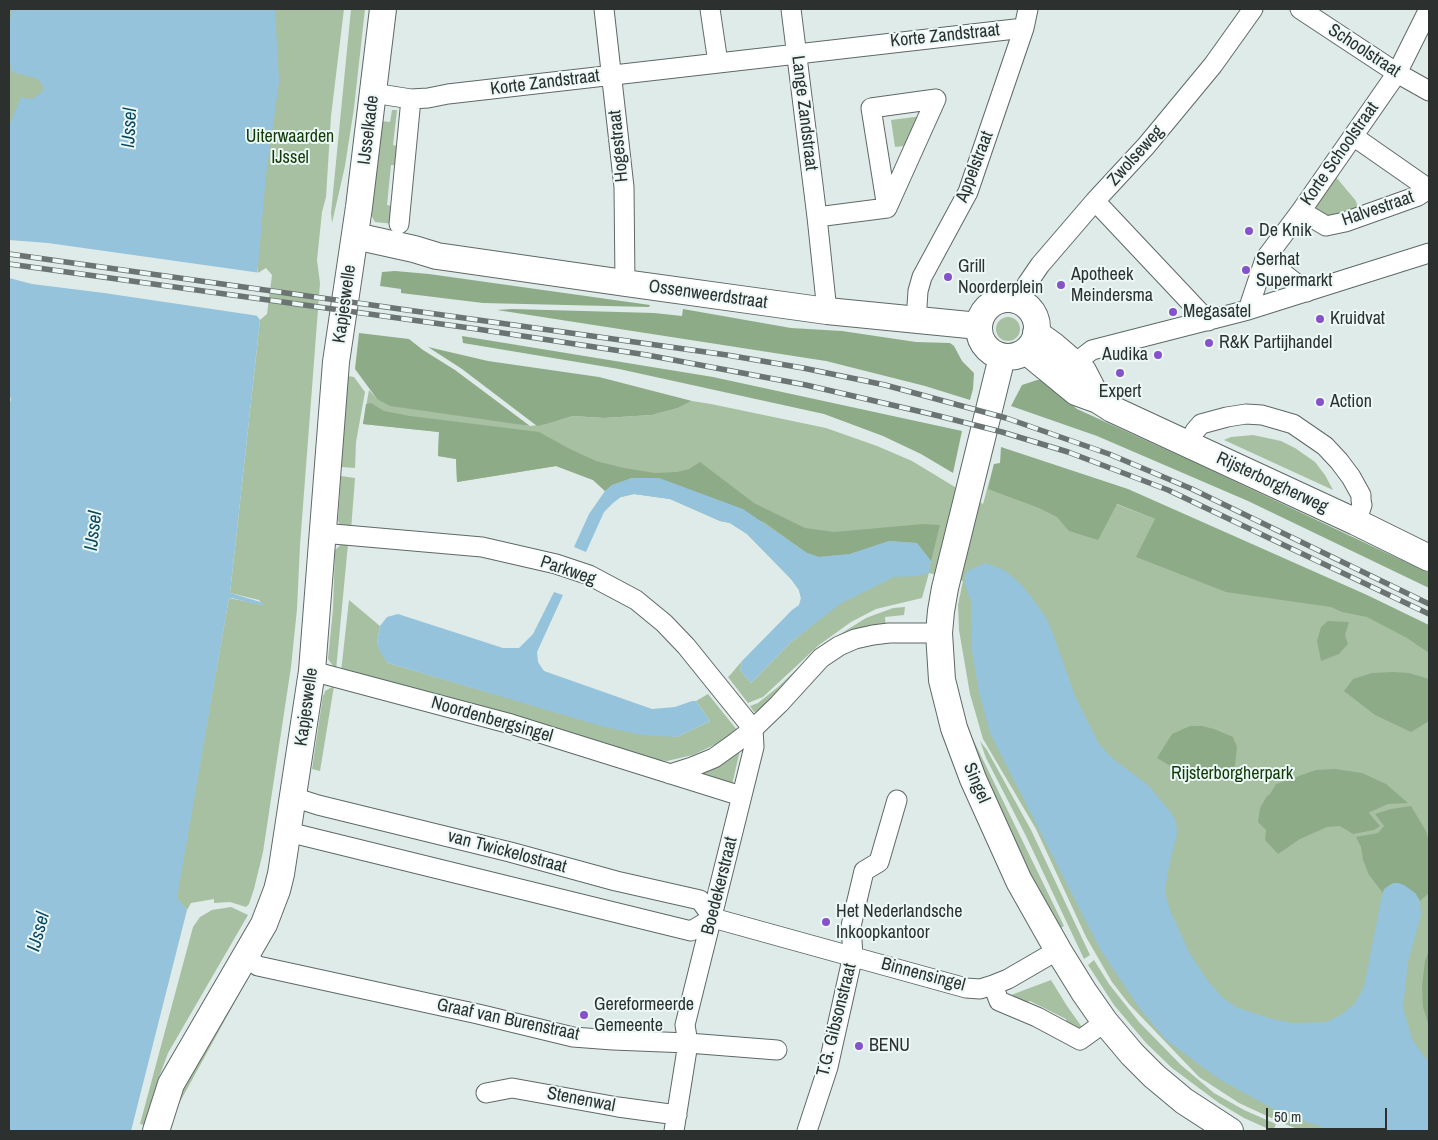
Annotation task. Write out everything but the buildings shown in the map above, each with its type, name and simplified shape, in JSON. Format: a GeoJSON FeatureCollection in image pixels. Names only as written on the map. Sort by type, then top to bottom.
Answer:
{"type":"FeatureCollection","features":[{"type":"Feature","properties":{"kind":"street","name":"IJsselkade"},"geometry":{"type":"LineString","coordinates":[[353,244],[374,93],[382,9]]}},
{"type":"Feature","properties":{"kind":"street","name":"Hogestraat"},"geometry":{"type":"LineString","coordinates":[[604,9],[624,187],[625,283]]}},
{"type":"Feature","properties":{"kind":"street"},"geometry":{"type":"LineString","coordinates":[[710,9],[718,64]]}},
{"type":"Feature","properties":{"kind":"street","name":"Lange Zandstraat"},"geometry":{"type":"LineString","coordinates":[[791,9],[827,311]]}},
{"type":"Feature","properties":{"kind":"street","name":"Appelstraat"},"geometry":{"type":"LineString","coordinates":[[916,321],[918,291],[922,276],[968,192],[1024,28],[1028,9]]}},
{"type":"Feature","properties":{"kind":"street","name":"Zwolseweg"},"geometry":{"type":"LineString","coordinates":[[1020,302],[1036,270],[1214,66],[1253,9]]}},
{"type":"Feature","properties":{"kind":"street","name":"Schoolstraat"},"geometry":{"type":"LineString","coordinates":[[1300,9],[1429,91]]}},
{"type":"Feature","properties":{"kind":"street","name":"Korte Schoolstraat"},"geometry":{"type":"LineString","coordinates":[[1248,310],[1264,259],[1301,211],[1397,72],[1429,9]]}},
{"type":"Feature","properties":{"kind":"street","name":"Korte Zandstraat"},"geometry":{"type":"LineString","coordinates":[[374,93],[411,99],[1024,28]]}},
{"type":"Feature","properties":{"kind":"street"},"geometry":{"type":"LineString","coordinates":[[399,224],[411,99]]}},
{"type":"Feature","properties":{"kind":"street"},"geometry":{"type":"LineString","coordinates":[[936,99],[896,190],[888,208],[871,108],[936,99]]}},
{"type":"Feature","properties":{"kind":"street","name":"Halvestraat"},"geometry":{"type":"LineString","coordinates":[[1301,211],[1326,226],[1345,222],[1418,196],[1429,189],[1353,136]]}},
{"type":"Feature","properties":{"kind":"street"},"geometry":{"type":"LineString","coordinates":[[1095,201],[1208,321]]}},
{"type":"Feature","properties":{"kind":"street"},"geometry":{"type":"LineString","coordinates":[[817,217],[888,208]]}},
{"type":"Feature","properties":{"kind":"street","name":"Ossenweerdstraat"},"geometry":{"type":"LineString","coordinates":[[353,244],[414,249],[437,256],[827,311],[979,326]]}},
{"type":"Feature","properties":{"kind":"street","name":"Kapjeswelle"},"geometry":{"type":"LineString","coordinates":[[156,1131],[171,1084],[264,924],[272,904],[280,874],[317,672],[316,637],[327,534],[336,362],[353,244]]}},
{"type":"Feature","properties":{"kind":"street"},"geometry":{"type":"LineString","coordinates":[[1067,371],[1092,350],[1248,310],[1429,253]]}},
{"type":"Feature","properties":{"kind":"street"},"geometry":{"type":"LineString","coordinates":[[1264,259],[1306,292]]}},
{"type":"Feature","properties":{"kind":"street"},"geometry":{"type":"LineString","coordinates":[[1008,300],[1020,302],[1033,315],[1037,327],[1022,347],[993,353],[985,346],[980,336],[979,326],[983,314],[996,302],[1008,300]]}},
{"type":"Feature","properties":{"kind":"street","name":"Rijsterborgherweg"},"geometry":{"type":"LineString","coordinates":[[1022,347],[1067,371],[1076,392],[1098,400],[1112,409],[1356,522],[1429,558]]}},
{"type":"Feature","properties":{"kind":"street","name":"Singel"},"geometry":{"type":"LineString","coordinates":[[1022,347],[949,571],[943,598],[939,633],[942,680],[954,728],[973,779],[1020,881],[1058,950],[1105,1022],[1132,1054],[1154,1076],[1184,1101],[1230,1131]]}},
{"type":"Feature","properties":{"kind":"street"},"geometry":{"type":"LineString","coordinates":[[1189,444],[1195,431],[1202,424],[1227,417],[1246,414],[1262,415],[1292,424],[1325,446],[1339,460],[1351,477],[1361,495],[1362,505],[1356,522]]}},
{"type":"Feature","properties":{"kind":"street","name":"Parkweg"},"geometry":{"type":"LineString","coordinates":[[327,534],[482,547],[556,564],[589,575],[636,600],[664,624],[686,646],[753,728]]}},
{"type":"Feature","properties":{"kind":"street"},"geometry":{"type":"LineString","coordinates":[[670,774],[714,758],[753,728],[779,704],[821,658],[839,646],[855,639],[873,635],[889,633],[939,633]]}},
{"type":"Feature","properties":{"kind":"street","name":"Noordenbergsingel"},"geometry":{"type":"LineString","coordinates":[[317,672],[511,724],[741,796]]}},
{"type":"Feature","properties":{"kind":"street","name":"Boedekerstraat"},"geometry":{"type":"LineString","coordinates":[[675,1123],[688,1043],[685,1025],[754,747],[753,728]]}},
{"type":"Feature","properties":{"kind":"street","name":"van Twickelostraat"},"geometry":{"type":"LineString","coordinates":[[288,832],[691,931],[713,918],[700,900],[616,881],[293,797]]}},
{"type":"Feature","properties":{"kind":"street","name":"T.G. Gibsonstraat"},"geometry":{"type":"LineString","coordinates":[[807,1131],[828,1067],[853,956],[851,926],[864,872],[879,862],[897,800]]}},
{"type":"Feature","properties":{"kind":"street"},"geometry":{"type":"LineString","coordinates":[[713,918],[853,956]]}},
{"type":"Feature","properties":{"kind":"street","name":"Binnensingel"},"geometry":{"type":"LineString","coordinates":[[853,956],[966,988],[980,989],[993,985],[1058,950]]}},
{"type":"Feature","properties":{"kind":"street","name":"Graaf van Burenstraat"},"geometry":{"type":"LineString","coordinates":[[246,957],[258,966],[478,1014],[573,1037],[777,1050]]}},
{"type":"Feature","properties":{"kind":"street"},"geometry":{"type":"LineString","coordinates":[[993,985],[999,1001],[1037,1017],[1080,1040],[1105,1022]]}},
{"type":"Feature","properties":{"kind":"street","name":"Stenenwal"},"geometry":{"type":"LineString","coordinates":[[486,1093],[512,1088],[618,1107],[675,1123]]}},
{"type":"Feature","properties":{"kind":"green space"},"geometry":{"type":"Polygon","coordinates":[[[9,9],[45,9],[44,88],[32,178],[9,174],[9,9]]]}},
{"type":"Feature","properties":{"kind":"green space","name":"Uiterwaarden IJssel"},"geometry":{"type":"Polygon","coordinates":[[[262,9],[344,9],[331,116],[326,197],[322,212],[317,260],[320,283],[300,545],[297,609],[291,667],[263,852],[249,904],[246,907],[230,902],[214,903],[214,899],[191,903],[187,910],[176,898],[229,598],[263,605],[259,600],[230,593],[260,320],[267,314],[272,275],[266,268],[258,273],[262,9]]]}},
{"type":"Feature","properties":{"kind":"green space"},"geometry":{"type":"Polygon","coordinates":[[[351,9],[365,9],[354,108],[345,166],[332,223],[331,213],[351,9]]]}},
{"type":"Feature","properties":{"kind":"green space"},"geometry":{"type":"Polygon","coordinates":[[[392,110],[397,110],[393,145],[402,147],[401,166],[391,165],[387,205],[396,207],[395,224],[375,222],[370,213],[381,121],[390,122],[392,110]]]}},
{"type":"Feature","properties":{"kind":"green space"},"geometry":{"type":"Polygon","coordinates":[[[922,116],[912,145],[895,147],[891,120],[922,116]]]}},
{"type":"Feature","properties":{"kind":"green space"},"geometry":{"type":"Polygon","coordinates":[[[1336,177],[1356,201],[1359,212],[1329,222],[1313,209],[1336,177]]]}},
{"type":"Feature","properties":{"kind":"green space"},"geometry":{"type":"Polygon","coordinates":[[[395,271],[429,274],[650,305],[649,307],[483,303],[401,293],[401,289],[380,286],[382,272],[395,271]]]}},
{"type":"Feature","properties":{"kind":"green space"},"geometry":{"type":"Polygon","coordinates":[[[683,309],[791,328],[842,331],[916,342],[950,343],[954,346],[962,361],[974,373],[973,389],[970,400],[925,386],[826,361],[497,310],[654,313],[682,316],[683,309]]]}},
{"type":"Feature","properties":{"kind":"green space"},"geometry":{"type":"Polygon","coordinates":[[[1008,317],[1016,321],[1020,329],[1016,337],[1008,341],[1000,337],[996,329],[1000,321],[1008,317]]]}},
{"type":"Feature","properties":{"kind":"green space"},"geometry":{"type":"Polygon","coordinates":[[[359,333],[409,339],[455,370],[530,426],[390,406],[377,399],[355,369],[359,333]]]}},
{"type":"Feature","properties":{"kind":"green space"},"geometry":{"type":"Polygon","coordinates":[[[462,336],[713,377],[962,431],[953,473],[921,454],[883,436],[824,414],[619,369],[463,343],[462,336]]]}},
{"type":"Feature","properties":{"kind":"green space"},"geometry":{"type":"Polygon","coordinates":[[[428,347],[488,361],[599,377],[692,401],[678,408],[652,415],[604,418],[573,416],[537,426],[462,369],[428,347]]]}},
{"type":"Feature","properties":{"kind":"green space"},"geometry":{"type":"Polygon","coordinates":[[[348,376],[354,377],[365,392],[356,442],[355,468],[341,467],[348,376]]]}},
{"type":"Feature","properties":{"kind":"green space"},"geometry":{"type":"Polygon","coordinates":[[[1042,380],[1077,409],[1429,573],[1429,588],[1248,501],[1097,436],[1011,406],[1022,385],[1042,380]]]}},
{"type":"Feature","properties":{"kind":"green space","name":"Rijsterborgherpark"},"geometry":{"type":"Polygon","coordinates":[[[369,390],[377,399],[530,426],[547,424],[573,416],[604,418],[652,415],[678,408],[692,401],[711,404],[826,428],[877,446],[912,461],[983,504],[994,464],[1116,504],[1155,519],[1315,589],[1429,646],[1429,1131],[1303,1131],[1282,1123],[1239,1103],[1199,1077],[1129,1004],[1112,982],[1086,937],[1036,829],[983,739],[970,694],[959,630],[958,605],[963,581],[929,573],[922,598],[876,609],[851,622],[819,645],[763,697],[748,703],[728,677],[742,661],[740,670],[751,683],[791,642],[816,622],[791,579],[747,534],[730,523],[720,521],[670,499],[634,494],[621,497],[605,491],[593,480],[556,466],[457,482],[456,459],[438,456],[439,432],[363,424],[369,390]]]}},
{"type":"Feature","properties":{"kind":"green space"},"geometry":{"type":"Polygon","coordinates":[[[371,403],[384,411],[410,416],[539,432],[596,461],[624,468],[655,473],[677,472],[689,469],[700,462],[754,503],[805,528],[834,532],[923,524],[940,525],[931,561],[917,543],[889,541],[850,554],[819,557],[807,553],[764,522],[632,478],[612,485],[605,491],[593,480],[556,466],[457,482],[456,459],[438,456],[439,432],[363,424],[366,404],[371,403]]]}},
{"type":"Feature","properties":{"kind":"green space"},"geometry":{"type":"Polygon","coordinates":[[[1253,435],[1281,441],[1295,448],[1315,462],[1333,490],[1224,440],[1231,437],[1253,435]]]}},
{"type":"Feature","properties":{"kind":"green space"},"geometry":{"type":"Polygon","coordinates":[[[1001,447],[1128,489],[1367,595],[1429,625],[1429,653],[1407,638],[1367,617],[1342,612],[1331,607],[1226,592],[1136,557],[1155,519],[1117,504],[1098,540],[1069,531],[1057,517],[1039,508],[988,489],[994,464],[1000,463],[1001,447]]]}},
{"type":"Feature","properties":{"kind":"green space"},"geometry":{"type":"Polygon","coordinates":[[[341,476],[355,478],[351,530],[340,526],[338,520],[341,476]]]}},
{"type":"Feature","properties":{"kind":"green space"},"geometry":{"type":"Polygon","coordinates":[[[343,543],[348,544],[336,670],[328,659],[333,609],[335,550],[343,543]]]}},
{"type":"Feature","properties":{"kind":"green space"},"geometry":{"type":"Polygon","coordinates":[[[349,600],[380,626],[377,643],[388,663],[604,726],[677,737],[710,721],[696,701],[708,694],[737,730],[733,738],[726,737],[693,755],[667,761],[656,760],[341,672],[349,600]]]}},
{"type":"Feature","properties":{"kind":"green space"},"geometry":{"type":"Polygon","coordinates":[[[905,607],[904,615],[885,617],[886,629],[863,631],[761,710],[754,712],[750,706],[758,703],[778,687],[821,646],[866,618],[893,608],[905,607]]]}},
{"type":"Feature","properties":{"kind":"green space"},"geometry":{"type":"Polygon","coordinates":[[[1328,621],[1349,622],[1345,635],[1348,644],[1339,654],[1321,661],[1317,641],[1321,627],[1328,621]]]}},
{"type":"Feature","properties":{"kind":"green space"},"geometry":{"type":"Polygon","coordinates":[[[1372,673],[1409,673],[1429,679],[1429,721],[1411,732],[1375,715],[1344,691],[1353,679],[1372,673]]]}},
{"type":"Feature","properties":{"kind":"green space"},"geometry":{"type":"Polygon","coordinates":[[[334,686],[320,771],[312,769],[323,695],[325,691],[334,686]]]}},
{"type":"Feature","properties":{"kind":"green space"},"geometry":{"type":"Polygon","coordinates":[[[1190,726],[1214,729],[1233,737],[1237,747],[1234,775],[1206,776],[1174,768],[1157,758],[1172,734],[1190,726]]]}},
{"type":"Feature","properties":{"kind":"green space"},"geometry":{"type":"Polygon","coordinates":[[[968,729],[1064,926],[1057,930],[982,778],[968,729]]]}},
{"type":"Feature","properties":{"kind":"green space"},"geometry":{"type":"Polygon","coordinates":[[[980,741],[987,750],[1031,830],[1090,955],[1084,959],[1026,836],[986,758],[980,741]]]}},
{"type":"Feature","properties":{"kind":"green space"},"geometry":{"type":"Polygon","coordinates":[[[740,750],[732,785],[698,772],[740,750]]]}},
{"type":"Feature","properties":{"kind":"green space"},"geometry":{"type":"Polygon","coordinates":[[[1335,769],[1362,773],[1386,784],[1408,803],[1388,804],[1370,812],[1380,826],[1374,830],[1353,834],[1340,826],[1327,827],[1300,839],[1278,854],[1265,840],[1266,830],[1258,822],[1260,808],[1267,796],[1276,784],[1316,770],[1335,769]]]}},
{"type":"Feature","properties":{"kind":"green space"},"geometry":{"type":"Polygon","coordinates":[[[1411,806],[1426,831],[1429,841],[1429,893],[1420,901],[1415,893],[1384,889],[1383,893],[1369,875],[1356,837],[1378,833],[1384,826],[1375,814],[1411,806]]]}},
{"type":"Feature","properties":{"kind":"green space"},"geometry":{"type":"Polygon","coordinates":[[[231,907],[248,915],[168,1053],[144,1125],[140,1124],[193,927],[200,917],[212,910],[231,907]]]}},
{"type":"Feature","properties":{"kind":"green space"},"geometry":{"type":"Polygon","coordinates":[[[1429,950],[1429,1026],[1423,1007],[1422,986],[1425,961],[1429,950]]]}},
{"type":"Feature","properties":{"kind":"green space"},"geometry":{"type":"Polygon","coordinates":[[[1094,960],[1109,984],[1139,1022],[1181,1065],[1214,1093],[1244,1110],[1276,1124],[1273,1131],[1244,1118],[1219,1103],[1172,1068],[1146,1043],[1114,1005],[1088,965],[1094,960]]]}},
{"type":"Feature","properties":{"kind":"green space"},"geometry":{"type":"Polygon","coordinates":[[[247,977],[247,980],[176,1109],[174,1096],[247,977]]]}},
{"type":"Feature","properties":{"kind":"green space"},"geometry":{"type":"Polygon","coordinates":[[[1051,980],[1084,1030],[1067,1026],[1066,1019],[1030,1001],[1021,1005],[1009,998],[1011,995],[1051,980]]]}},
{"type":"Feature","properties":{"kind":"water","name":"IJssel"},"geometry":{"type":"Polygon","coordinates":[[[12,9],[275,9],[279,82],[266,175],[254,312],[260,320],[230,593],[264,603],[263,605],[254,604],[229,598],[177,898],[187,910],[131,1131],[9,1131],[9,406],[11,399],[9,395],[9,126],[21,97],[34,98],[43,91],[39,80],[12,72],[9,59],[9,26],[12,9]]]}},
{"type":"Feature","properties":{"kind":"water"},"geometry":{"type":"Polygon","coordinates":[[[632,478],[659,478],[743,509],[807,553],[819,557],[850,554],[889,541],[917,543],[931,561],[929,573],[918,576],[894,577],[840,604],[791,642],[751,683],[740,670],[742,661],[799,605],[801,598],[799,590],[791,579],[747,534],[730,523],[720,521],[670,499],[634,494],[621,497],[604,512],[586,552],[574,547],[589,514],[605,491],[612,485],[632,478]]]}},
{"type":"Feature","properties":{"kind":"water"},"geometry":{"type":"Polygon","coordinates":[[[985,563],[1004,570],[1019,582],[1033,599],[1045,616],[1052,631],[1075,696],[1099,744],[1112,758],[1148,785],[1172,814],[1176,822],[1177,833],[1168,871],[1166,896],[1170,910],[1190,954],[1208,981],[1224,999],[1238,1008],[1292,1023],[1326,1022],[1341,1015],[1355,1003],[1364,987],[1384,889],[1393,883],[1398,883],[1415,893],[1420,901],[1421,915],[1408,962],[1403,1007],[1412,1039],[1429,1063],[1429,1131],[1333,1131],[1279,1112],[1219,1079],[1166,1040],[1138,1006],[1100,949],[990,733],[979,692],[972,651],[971,601],[964,581],[967,571],[985,563]]]}},
{"type":"Feature","properties":{"kind":"water"},"geometry":{"type":"Polygon","coordinates":[[[554,592],[563,595],[537,652],[538,662],[544,671],[652,709],[675,707],[696,701],[710,721],[677,737],[642,735],[604,727],[388,663],[381,654],[377,643],[380,626],[387,617],[398,614],[503,648],[519,648],[533,634],[554,592]]]}},
{"type":"Feature","properties":{"kind":"pier"},"geometry":{"type":"Polygon","coordinates":[[[9,240],[48,243],[261,273],[256,312],[259,316],[32,284],[9,278],[9,240]]]}},
{"type":"Feature","properties":{"kind":"railway"},"geometry":{"type":"LineString","coordinates":[[9,254],[727,355],[885,385],[1006,418],[1109,454],[1192,489],[1429,604]]}},
{"type":"Feature","properties":{"kind":"railway"},"geometry":{"type":"LineString","coordinates":[[9,264],[477,329],[647,355],[806,385],[935,415],[1002,432],[1068,452],[1168,490],[1429,614]]}},
{"type":"Feature","properties":{"kind":"place","name":"De Knik"},"geometry":{"type":"Point","coordinates":[1249,231]}},
{"type":"Feature","properties":{"kind":"place","name":"Serhat Supermarkt"},"geometry":{"type":"Point","coordinates":[1246,270]}},
{"type":"Feature","properties":{"kind":"place","name":"Grill Noorderplein"},"geometry":{"type":"Point","coordinates":[948,277]}},
{"type":"Feature","properties":{"kind":"place","name":"Apotheek Meindersma"},"geometry":{"type":"Point","coordinates":[1061,285]}},
{"type":"Feature","properties":{"kind":"place","name":"Megasatel"},"geometry":{"type":"Point","coordinates":[1173,312]}},
{"type":"Feature","properties":{"kind":"place","name":"Kruidvat"},"geometry":{"type":"Point","coordinates":[1320,319]}},
{"type":"Feature","properties":{"kind":"place","name":"R&K Partijhandel"},"geometry":{"type":"Point","coordinates":[1209,343]}},
{"type":"Feature","properties":{"kind":"place","name":"Audika"},"geometry":{"type":"Point","coordinates":[1158,355]}},
{"type":"Feature","properties":{"kind":"place","name":"Expert"},"geometry":{"type":"Point","coordinates":[1120,373]}},
{"type":"Feature","properties":{"kind":"place","name":"Action"},"geometry":{"type":"Point","coordinates":[1320,402]}},
{"type":"Feature","properties":{"kind":"place","name":"Het Nederlandsche Inkoopkantoor"},"geometry":{"type":"Point","coordinates":[826,922]}},
{"type":"Feature","properties":{"kind":"place","name":"Gereformeerde Gemeente"},"geometry":{"type":"Point","coordinates":[584,1015]}},
{"type":"Feature","properties":{"kind":"place","name":"BENU"},"geometry":{"type":"Point","coordinates":[859,1046]}}]}
